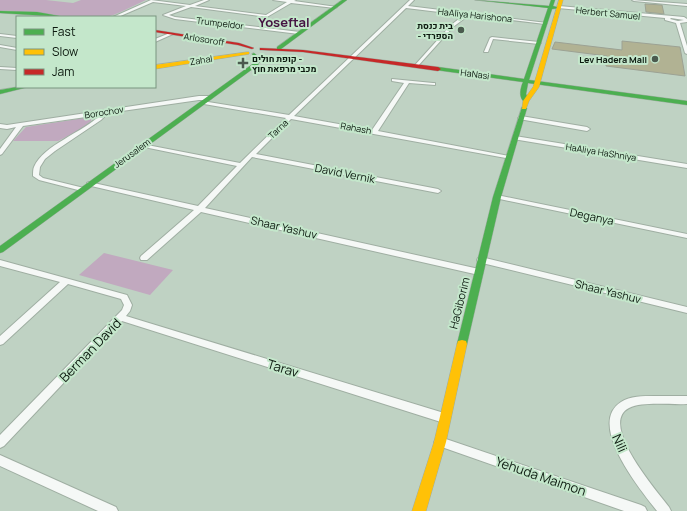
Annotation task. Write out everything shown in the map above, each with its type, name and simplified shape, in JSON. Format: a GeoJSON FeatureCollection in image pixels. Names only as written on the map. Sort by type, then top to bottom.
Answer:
{"type":"FeatureCollection","features":[{"type":"Feature","properties":{"kind":"street"},"geometry":{"type":"LineString","coordinates":[[188,6],[207,0]]}},
{"type":"Feature","properties":{"kind":"street"},"geometry":{"type":"LineString","coordinates":[[275,0],[335,7]]}},
{"type":"Feature","properties":{"kind":"street"},"geometry":{"type":"LineString","coordinates":[[279,48],[345,0]]}},
{"type":"Feature","properties":{"kind":"street","name":"Tarna"},"geometry":{"type":"LineString","coordinates":[[144,258],[201,208],[251,154],[412,0]]}},
{"type":"Feature","properties":{"kind":"street","name":"Herbert Samuel"},"geometry":{"type":"LineString","coordinates":[[478,0],[556,5]]}},
{"type":"Feature","properties":{"kind":"street","name":"Herbert Samuel"},"geometry":{"type":"LineString","coordinates":[[494,0],[556,5],[667,18]]}},
{"type":"Feature","properties":{"kind":"street"},"geometry":{"type":"LineString","coordinates":[[634,0],[670,2],[687,5]]}},
{"type":"Feature","properties":{"kind":"street"},"geometry":{"type":"LineString","coordinates":[[117,16],[153,1],[266,16],[292,1]]}},
{"type":"Feature","properties":{"kind":"street"},"geometry":{"type":"LineString","coordinates":[[670,2],[674,17]]}},
{"type":"Feature","properties":{"kind":"street","name":"HaGiborim"},"geometry":{"type":"LineString","coordinates":[[526,101],[523,94],[525,83],[545,23],[556,5]]}},
{"type":"Feature","properties":{"kind":"street","name":"HaGiborim"},"geometry":{"type":"LineString","coordinates":[[420,511],[440,442],[444,418],[497,197],[526,101],[532,95],[536,85],[556,5]]}},
{"type":"Feature","properties":{"kind":"street","name":"Trumpeldor"},"geometry":{"type":"LineString","coordinates":[[188,6],[165,15],[175,18],[299,33]]}},
{"type":"Feature","properties":{"kind":"street","name":"HaAliya Harishona"},"geometry":{"type":"LineString","coordinates":[[405,7],[545,23]]}},
{"type":"Feature","properties":{"kind":"street"},"geometry":{"type":"LineString","coordinates":[[0,12],[30,12],[56,16]]}},
{"type":"Feature","properties":{"kind":"street"},"geometry":{"type":"LineString","coordinates":[[417,66],[452,26],[468,14]]}},
{"type":"Feature","properties":{"kind":"street"},"geometry":{"type":"LineString","coordinates":[[667,18],[674,17],[685,19],[686,22]]}},
{"type":"Feature","properties":{"kind":"street"},"geometry":{"type":"LineString","coordinates":[[667,18],[678,22],[686,22]]}},
{"type":"Feature","properties":{"kind":"street"},"geometry":{"type":"LineString","coordinates":[[678,22],[687,53]]}},
{"type":"Feature","properties":{"kind":"street","name":"Arlosoroff"},"geometry":{"type":"LineString","coordinates":[[156,31],[239,44],[249,52]]}},
{"type":"Feature","properties":{"kind":"street"},"geometry":{"type":"LineString","coordinates":[[156,41],[171,34]]}},
{"type":"Feature","properties":{"kind":"street"},"geometry":{"type":"LineString","coordinates":[[0,35],[16,37]]}},
{"type":"Feature","properties":{"kind":"street"},"geometry":{"type":"LineString","coordinates":[[486,51],[492,38],[539,43]]}},
{"type":"Feature","properties":{"kind":"street"},"geometry":{"type":"LineString","coordinates":[[0,46],[16,49]]}},
{"type":"Feature","properties":{"kind":"street","name":"HaNasi"},"geometry":{"type":"LineString","coordinates":[[264,50],[279,48],[525,83]]}},
{"type":"Feature","properties":{"kind":"street"},"geometry":{"type":"LineString","coordinates":[[249,52],[264,50]]}},
{"type":"Feature","properties":{"kind":"street","name":"HaNasi"},"geometry":{"type":"LineString","coordinates":[[264,50],[417,66],[687,108]]}},
{"type":"Feature","properties":{"kind":"street","name":"Zahal"},"geometry":{"type":"LineString","coordinates":[[156,64],[249,52]]}},
{"type":"Feature","properties":{"kind":"street","name":"Zahal"},"geometry":{"type":"LineString","coordinates":[[156,67],[249,52]]}},
{"type":"Feature","properties":{"kind":"street","name":"Jerusalem"},"geometry":{"type":"LineString","coordinates":[[0,250],[256,64],[258,59],[249,52]]}},
{"type":"Feature","properties":{"kind":"street"},"geometry":{"type":"LineString","coordinates":[[0,68],[16,69]]}},
{"type":"Feature","properties":{"kind":"street"},"geometry":{"type":"LineString","coordinates":[[394,80],[433,84]]}},
{"type":"Feature","properties":{"kind":"street"},"geometry":{"type":"LineString","coordinates":[[374,132],[408,82]]}},
{"type":"Feature","properties":{"kind":"street"},"geometry":{"type":"LineString","coordinates":[[0,87],[16,84]]}},
{"type":"Feature","properties":{"kind":"street","name":"HaNasi"},"geometry":{"type":"LineString","coordinates":[[536,85],[687,104]]}},
{"type":"Feature","properties":{"kind":"street"},"geometry":{"type":"LineString","coordinates":[[0,92],[19,88]]}},
{"type":"Feature","properties":{"kind":"street","name":"Borochov"},"geometry":{"type":"LineString","coordinates":[[0,126],[21,125],[106,112],[206,100]]}},
{"type":"Feature","properties":{"kind":"street","name":"Rahash"},"geometry":{"type":"LineString","coordinates":[[206,100],[508,158]]}},
{"type":"Feature","properties":{"kind":"street","name":"Shaar Yashuv"},"geometry":{"type":"LineString","coordinates":[[106,112],[98,120],[53,149],[38,164],[35,171],[36,176],[41,179],[201,208],[479,272]]}},
{"type":"Feature","properties":{"kind":"street"},"geometry":{"type":"LineString","coordinates":[[521,118],[587,129]]}},
{"type":"Feature","properties":{"kind":"street"},"geometry":{"type":"LineString","coordinates":[[0,152],[21,125]]}},
{"type":"Feature","properties":{"kind":"street","name":"HaAliya HaShniya"},"geometry":{"type":"LineString","coordinates":[[515,138],[687,166]]}},
{"type":"Feature","properties":{"kind":"street"},"geometry":{"type":"LineString","coordinates":[[144,145],[241,165]]}},
{"type":"Feature","properties":{"kind":"street","name":"David Vernik"},"geometry":{"type":"LineString","coordinates":[[251,154],[438,191]]}},
{"type":"Feature","properties":{"kind":"street","name":"Deganya"},"geometry":{"type":"LineString","coordinates":[[497,197],[687,236]]}},
{"type":"Feature","properties":{"kind":"street","name":"Shaar Yashuv"},"geometry":{"type":"LineString","coordinates":[[482,260],[687,310]]}},
{"type":"Feature","properties":{"kind":"street"},"geometry":{"type":"LineString","coordinates":[[0,263],[66,281]]}},
{"type":"Feature","properties":{"kind":"street"},"geometry":{"type":"LineString","coordinates":[[0,342],[66,281]]}},
{"type":"Feature","properties":{"kind":"street","name":"Berman David"},"geometry":{"type":"LineString","coordinates":[[0,443],[122,318],[128,305],[124,297],[66,281]]}},
{"type":"Feature","properties":{"kind":"street","name":"Tarav"},"geometry":{"type":"LineString","coordinates":[[122,318],[444,418]]}},
{"type":"Feature","properties":{"kind":"street","name":"Nili"},"geometry":{"type":"LineString","coordinates":[[665,511],[634,470],[624,453],[614,429],[615,415],[624,405],[640,401],[687,400]]}},
{"type":"Feature","properties":{"kind":"street","name":"Yehuda Maimon"},"geometry":{"type":"LineString","coordinates":[[440,442],[641,511]]}},
{"type":"Feature","properties":{"kind":"street"},"geometry":{"type":"LineString","coordinates":[[0,460],[112,511]]}},
{"type":"Feature","properties":{"kind":"shaded area"},"geometry":{"type":"Polygon","coordinates":[[[0,0],[46,0],[73,3],[81,0],[146,0],[109,16],[65,16],[0,11],[0,0]]]}},
{"type":"Feature","properties":{"kind":"shaded area"},"geometry":{"type":"Polygon","coordinates":[[[91,117],[91,121],[80,130],[58,141],[13,141],[26,127],[91,117]]]}},
{"type":"Feature","properties":{"kind":"shaded area"},"geometry":{"type":"Polygon","coordinates":[[[104,253],[173,270],[150,295],[79,275],[104,253]]]}},
{"type":"Feature","properties":{"kind":"building"},"geometry":{"type":"Polygon","coordinates":[[[645,4],[662,5],[664,14],[646,12],[645,4]]]}},
{"type":"Feature","properties":{"kind":"building","name":"Lev Hadera Mall"},"geometry":{"type":"Polygon","coordinates":[[[622,41],[680,47],[685,76],[606,66],[607,56],[552,49],[555,42],[622,50],[622,41]]]}},
{"type":"Feature","properties":{"kind":"traffic: fast"},"geometry":{"type":"LineString","coordinates":[[279,48],[345,0]]}},
{"type":"Feature","properties":{"kind":"traffic: fast"},"geometry":{"type":"LineString","coordinates":[[477,0],[558,8]]}},
{"type":"Feature","properties":{"kind":"traffic: fast"},"geometry":{"type":"LineString","coordinates":[[526,101],[523,94],[524,87],[553,0]]}},
{"type":"Feature","properties":{"kind":"traffic: fast"},"geometry":{"type":"LineString","coordinates":[[0,12],[37,13],[56,16]]}},
{"type":"Feature","properties":{"kind":"traffic: fast"},"geometry":{"type":"LineString","coordinates":[[0,250],[256,64],[258,59],[254,54]]}},
{"type":"Feature","properties":{"kind":"traffic: fast"},"geometry":{"type":"LineString","coordinates":[[438,69],[687,103]]}},
{"type":"Feature","properties":{"kind":"traffic: fast"},"geometry":{"type":"LineString","coordinates":[[0,92],[20,88]]}},
{"type":"Feature","properties":{"kind":"traffic: fast"},"geometry":{"type":"LineString","coordinates":[[462,344],[497,197],[524,108]]}},
{"type":"Feature","properties":{"kind":"traffic: slow"},"geometry":{"type":"LineString","coordinates":[[524,108],[526,101],[536,87],[561,0]]}},
{"type":"Feature","properties":{"kind":"traffic: slow"},"geometry":{"type":"LineString","coordinates":[[156,67],[247,53]]}},
{"type":"Feature","properties":{"kind":"traffic: slow"},"geometry":{"type":"LineString","coordinates":[[419,511],[440,442],[462,344]]}},
{"type":"Feature","properties":{"kind":"traffic: jam"},"geometry":{"type":"LineString","coordinates":[[156,31],[239,44],[252,48]]}},
{"type":"Feature","properties":{"kind":"traffic: jam"},"geometry":{"type":"LineString","coordinates":[[262,49],[303,51],[438,69]]}},
{"type":"Feature","properties":{"kind":"place","name":"בית כנסת - הספרדי"},"geometry":{"type":"Point","coordinates":[461,30]}},
{"type":"Feature","properties":{"kind":"place","name":"Lev Hadera Mall"},"geometry":{"type":"Point","coordinates":[655,59]}},
{"type":"Feature","properties":{"kind":"place","name":"קופת חולים - מכבי מרפאת חוץ"},"geometry":{"type":"Point","coordinates":[243,63]}},
{"type":"Feature","properties":{"kind":"district","name":"Yoseftal"},"geometry":{"type":"Point","coordinates":[284,22]}}]}
